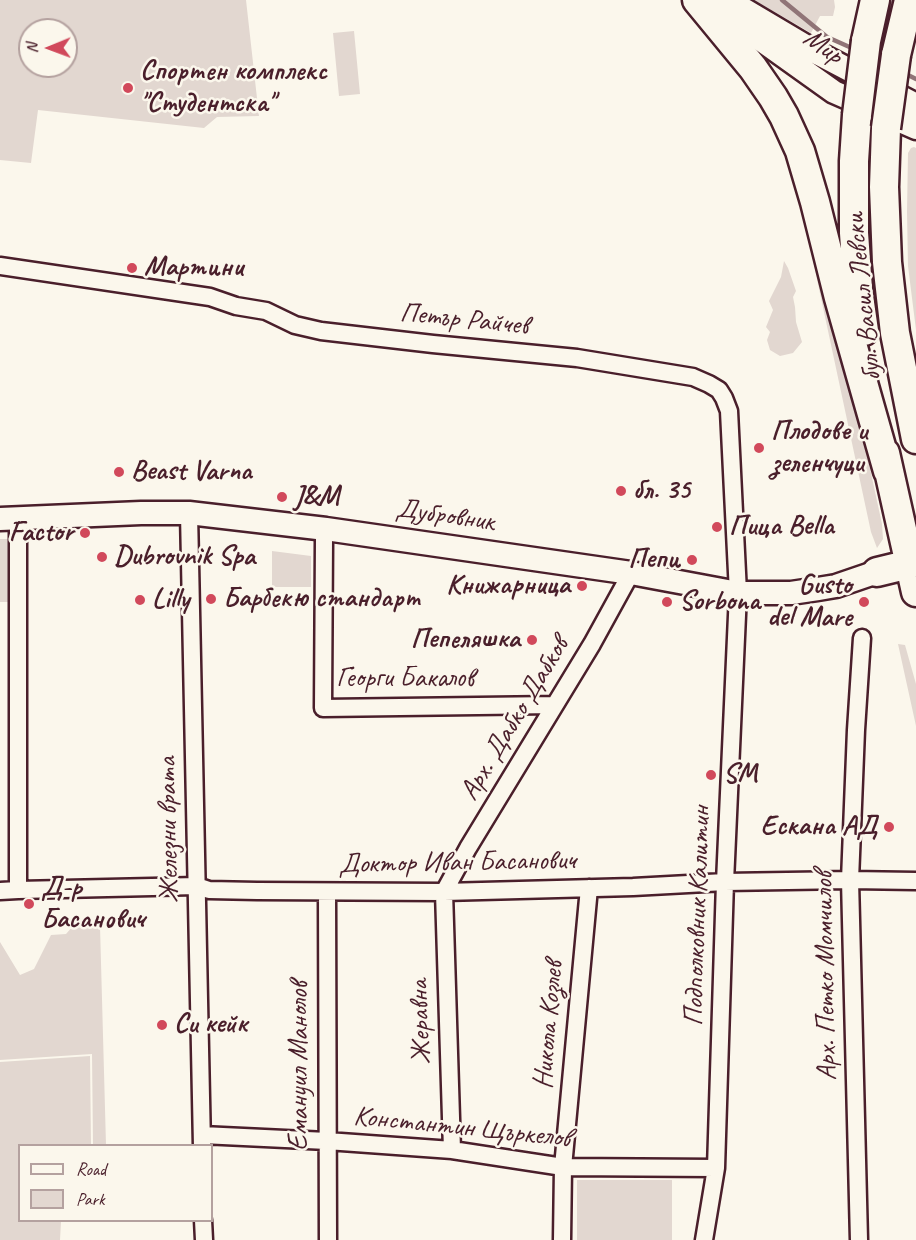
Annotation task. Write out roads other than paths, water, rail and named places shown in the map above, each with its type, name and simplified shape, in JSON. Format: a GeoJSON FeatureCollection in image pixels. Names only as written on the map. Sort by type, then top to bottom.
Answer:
{"type":"FeatureCollection","features":[{"type":"Feature","properties":{"kind":"highway"},"geometry":{"type":"LineString","coordinates":[[697,0],[753,68],[773,97],[800,151],[888,471]]}},
{"type":"Feature","properties":{"kind":"highway","name":"бул. Васил Левски"},"geometry":{"type":"LineString","coordinates":[[909,0],[896,55],[886,128],[884,187],[886,262],[895,333],[916,439]]}},
{"type":"Feature","properties":{"kind":"highway","name":"бул. Васил Левски"},"geometry":{"type":"LineString","coordinates":[[869,17],[857,115],[854,186],[856,266],[865,337],[888,471],[916,592]]}},
{"type":"Feature","properties":{"kind":"highway"},"geometry":{"type":"LineString","coordinates":[[877,572],[910,564]]}},
{"type":"Feature","properties":{"kind":"street","name":"Мир"},"geometry":{"type":"LineString","coordinates":[[704,0],[834,92],[916,128]]}},
{"type":"Feature","properties":{"kind":"street","name":"Мир"},"geometry":{"type":"LineString","coordinates":[[728,0],[819,54],[916,105]]}},
{"type":"Feature","properties":{"kind":"street","name":"Петър Райчев"},"geometry":{"type":"LineString","coordinates":[[0,266],[210,297],[236,306],[266,312],[295,325],[321,331],[577,358],[693,377],[709,384],[719,390],[729,411],[738,593]]}},
{"type":"Feature","properties":{"kind":"street","name":"Дубровник"},"geometry":{"type":"LineString","coordinates":[[9,519],[189,513],[326,529],[631,573],[738,593],[791,593],[818,589],[836,586],[877,572]]}},
{"type":"Feature","properties":{"kind":"street","name":"Железни врата"},"geometry":{"type":"LineString","coordinates":[[189,513],[202,1140]]}},
{"type":"Feature","properties":{"kind":"street"},"geometry":{"type":"LineString","coordinates":[[9,519],[18,890]]}},
{"type":"Feature","properties":{"kind":"street","name":"Георги Бакалов"},"geometry":{"type":"LineString","coordinates":[[326,529],[324,539],[323,708],[555,705]]}},
{"type":"Feature","properties":{"kind":"street","name":"Арх. Дабко Дабков"},"geometry":{"type":"LineString","coordinates":[[444,892],[468,848],[592,644],[631,573]]}},
{"type":"Feature","properties":{"kind":"street","name":"Подполковник Калитин"},"geometry":{"type":"LineString","coordinates":[[704,1240],[716,1168],[724,882],[738,593]]}},
{"type":"Feature","properties":{"kind":"street","name":"Арх. Петко Момчилов"},"geometry":{"type":"LineString","coordinates":[[859,1240],[850,880],[862,638]]}},
{"type":"Feature","properties":{"kind":"street","name":"Доктор Иван Басанович"},"geometry":{"type":"LineString","coordinates":[[0,891],[196,886],[209,890],[444,892],[724,882],[916,881]]}},
{"type":"Feature","properties":{"kind":"street","name":"Никола Козлев"},"geometry":{"type":"LineString","coordinates":[[562,1240],[562,1167],[589,888]]}},
{"type":"Feature","properties":{"kind":"street","name":"Емануил Манолов"},"geometry":{"type":"LineString","coordinates":[[327,891],[328,1240]]}},
{"type":"Feature","properties":{"kind":"street","name":"Жеравна"},"geometry":{"type":"LineString","coordinates":[[444,892],[452,1150]]}},
{"type":"Feature","properties":{"kind":"street","name":"Константин Щъркелов"},"geometry":{"type":"LineString","coordinates":[[202,1140],[327,1141],[452,1150],[562,1167],[716,1168]]}},
{"type":"Feature","properties":{"kind":"street"},"geometry":{"type":"LineString","coordinates":[[203,1222],[204,1240]]}},
{"type":"Feature","properties":{"kind":"waterway"},"geometry":{"type":"LineString","coordinates":[[782,0],[827,37],[854,49]]}},
{"type":"Feature","properties":{"kind":"waterway"},"geometry":{"type":"LineString","coordinates":[[902,72],[916,79]]}},
{"type":"Feature","properties":{"kind":"place","name":"Спортен комплекс \"Студентска\""},"geometry":{"type":"Point","coordinates":[128,88]}},
{"type":"Feature","properties":{"kind":"place","name":"Мартини"},"geometry":{"type":"Point","coordinates":[132,268]}},
{"type":"Feature","properties":{"kind":"place","name":"Плодове и зеленчуци"},"geometry":{"type":"Point","coordinates":[759,448]}},
{"type":"Feature","properties":{"kind":"place","name":"Beast Varna"},"geometry":{"type":"Point","coordinates":[119,472]}},
{"type":"Feature","properties":{"kind":"place","name":"бл. 35"},"geometry":{"type":"Point","coordinates":[621,491]}},
{"type":"Feature","properties":{"kind":"place","name":"J&M"},"geometry":{"type":"Point","coordinates":[282,497]}},
{"type":"Feature","properties":{"kind":"place","name":"Пица Bella"},"geometry":{"type":"Point","coordinates":[717,527]}},
{"type":"Feature","properties":{"kind":"place","name":"Factor"},"geometry":{"type":"Point","coordinates":[85,533]}},
{"type":"Feature","properties":{"kind":"place","name":"Dubrovnik Spa"},"geometry":{"type":"Point","coordinates":[102,557]}},
{"type":"Feature","properties":{"kind":"place","name":"Пепи"},"geometry":{"type":"Point","coordinates":[692,560]}},
{"type":"Feature","properties":{"kind":"place","name":"Книжарница"},"geometry":{"type":"Point","coordinates":[582,586]}},
{"type":"Feature","properties":{"kind":"place","name":"Барбекю стандарт"},"geometry":{"type":"Point","coordinates":[211,599]}},
{"type":"Feature","properties":{"kind":"place","name":"Lilly"},"geometry":{"type":"Point","coordinates":[140,600]}},
{"type":"Feature","properties":{"kind":"place","name":"Sorbona"},"geometry":{"type":"Point","coordinates":[667,602]}},
{"type":"Feature","properties":{"kind":"place","name":"Gusto del Mare"},"geometry":{"type":"Point","coordinates":[864,602]}},
{"type":"Feature","properties":{"kind":"place","name":"Пепеляшка"},"geometry":{"type":"Point","coordinates":[532,640]}},
{"type":"Feature","properties":{"kind":"place","name":"SM"},"geometry":{"type":"Point","coordinates":[711,775]}},
{"type":"Feature","properties":{"kind":"place","name":"Ескана АД"},"geometry":{"type":"Point","coordinates":[889,827]}},
{"type":"Feature","properties":{"kind":"place","name":"Д-р Басанович"},"geometry":{"type":"Point","coordinates":[29,904]}},
{"type":"Feature","properties":{"kind":"place","name":"Си кейк"},"geometry":{"type":"Point","coordinates":[162,1025]}}]}
